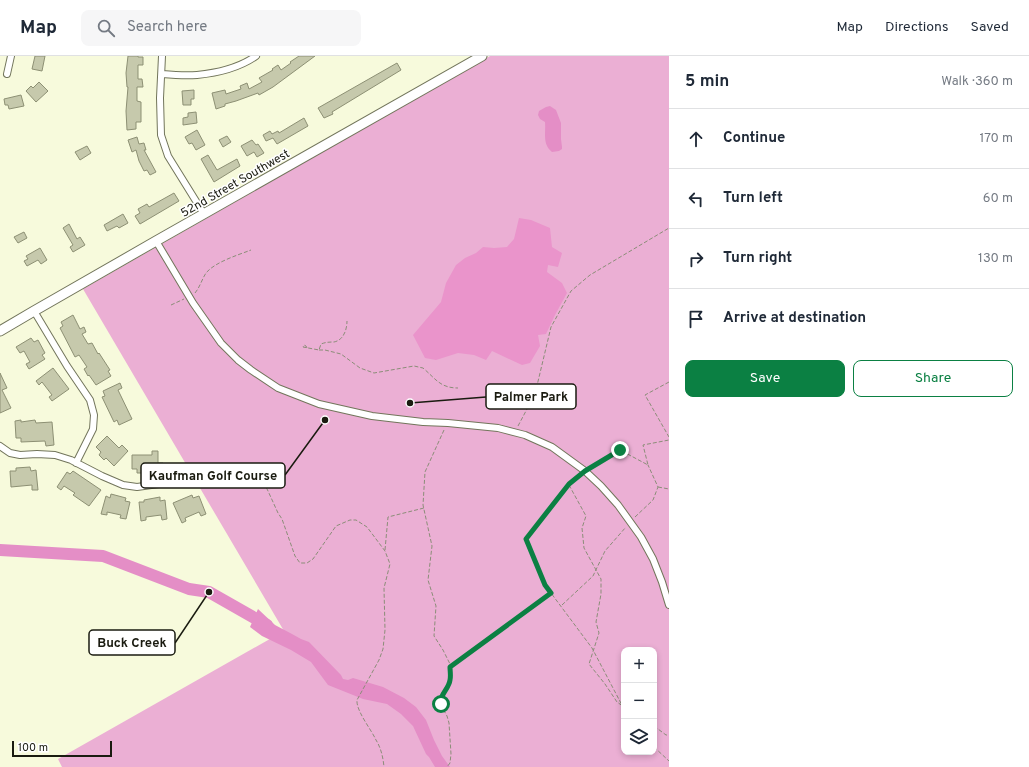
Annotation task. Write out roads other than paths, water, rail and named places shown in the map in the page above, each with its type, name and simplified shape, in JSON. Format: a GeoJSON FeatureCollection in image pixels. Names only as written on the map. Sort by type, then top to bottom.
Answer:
{"type":"FeatureCollection","features":[{"type":"Feature","properties":{"kind":"street"},"geometry":{"type":"LineString","coordinates":[[7,74],[11,56]]}},
{"type":"Feature","properties":{"kind":"street"},"geometry":{"type":"LineString","coordinates":[[162,56],[160,98],[161,135],[168,156],[204,214]]}},
{"type":"Feature","properties":{"kind":"street"},"geometry":{"type":"LineString","coordinates":[[162,74],[196,75],[210,73],[237,66],[256,56]]}},
{"type":"Feature","properties":{"kind":"street","name":"52nd Street Southwest"},"geometry":{"type":"LineString","coordinates":[[0,331],[34,310],[482,56]]}},
{"type":"Feature","properties":{"kind":"street"},"geometry":{"type":"LineString","coordinates":[[156,241],[190,297],[221,343],[238,360],[278,388],[319,404],[372,416],[498,428],[525,435],[552,447],[585,471],[618,505],[641,537],[653,559],[669,605]]}},
{"type":"Feature","properties":{"kind":"street"},"geometry":{"type":"LineString","coordinates":[[34,310],[67,366],[90,400],[94,415],[94,429],[76,463]]}},
{"type":"Feature","properties":{"kind":"street"},"geometry":{"type":"LineString","coordinates":[[0,446],[10,453],[20,455],[55,455],[123,485],[138,487],[173,482]]}},
{"type":"Feature","properties":{"kind":"waterway"},"geometry":{"type":"LineString","coordinates":[[0,550],[103,556],[189,589],[209,592],[267,625]]}},
{"type":"Feature","properties":{"kind":"place","name":"Palmer Park"},"geometry":{"type":"Point","coordinates":[410,403]}},
{"type":"Feature","properties":{"kind":"place","name":"Kaufman Golf Course"},"geometry":{"type":"Point","coordinates":[325,420]}},
{"type":"Feature","properties":{"kind":"place","name":"Buck Creek"},"geometry":{"type":"Point","coordinates":[209,592]}}]}
